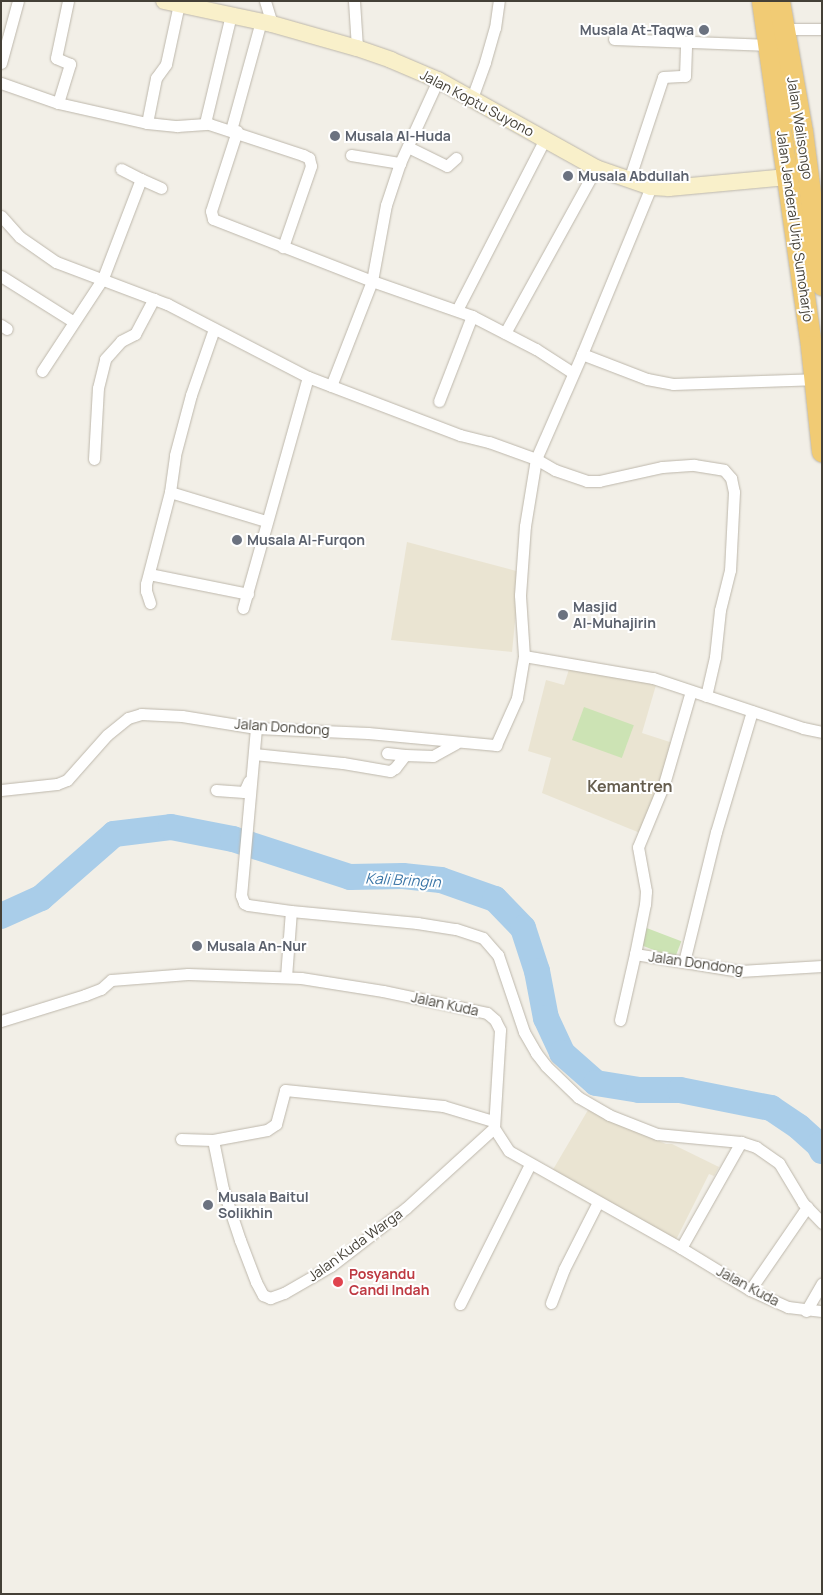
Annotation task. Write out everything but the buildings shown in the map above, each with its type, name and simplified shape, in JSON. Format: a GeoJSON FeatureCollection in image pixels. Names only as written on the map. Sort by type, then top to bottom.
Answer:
{"type":"FeatureCollection","features":[{"type":"Feature","properties":{"kind":"highway","name":"Jalan Jenderal Urip Sumoharjo"},"geometry":{"type":"LineString","coordinates":[[762,1],[770,45],[822,451]]}},
{"type":"Feature","properties":{"kind":"highway","name":"Jalan Walisongo"},"geometry":{"type":"LineString","coordinates":[[779,1],[818,230],[822,285]]}},
{"type":"Feature","properties":{"kind":"main road","name":"Jalan Koptu Suyono"},"geometry":{"type":"LineString","coordinates":[[172,3],[266,23],[358,48],[438,80],[596,168],[651,187],[668,188],[787,177]]}},
{"type":"Feature","properties":{"kind":"street"},"geometry":{"type":"LineString","coordinates":[[1,63],[18,1]]}},
{"type":"Feature","properties":{"kind":"street"},"geometry":{"type":"LineString","coordinates":[[58,103],[70,64],[56,58],[68,1]]}},
{"type":"Feature","properties":{"kind":"street"},"geometry":{"type":"LineString","coordinates":[[265,1],[266,23],[234,130],[211,216],[213,219],[372,281],[472,316],[536,349],[573,373]]}},
{"type":"Feature","properties":{"kind":"street"},"geometry":{"type":"LineString","coordinates":[[354,1],[358,48]]}},
{"type":"Feature","properties":{"kind":"street"},"geometry":{"type":"LineString","coordinates":[[472,98],[490,45],[499,1]]}},
{"type":"Feature","properties":{"kind":"street"},"geometry":{"type":"LineString","coordinates":[[147,123],[156,78],[166,64],[172,3]]}},
{"type":"Feature","properties":{"kind":"street"},"geometry":{"type":"LineString","coordinates":[[205,123],[231,15]]}},
{"type":"Feature","properties":{"kind":"street"},"geometry":{"type":"LineString","coordinates":[[783,29],[822,28]]}},
{"type":"Feature","properties":{"kind":"street"},"geometry":{"type":"LineString","coordinates":[[614,39],[770,45]]}},
{"type":"Feature","properties":{"kind":"street"},"geometry":{"type":"LineString","coordinates":[[629,180],[663,77],[685,76],[686,43]]}},
{"type":"Feature","properties":{"kind":"street"},"geometry":{"type":"LineString","coordinates":[[331,386],[372,281],[386,205],[400,163],[438,80]]}},
{"type":"Feature","properties":{"kind":"street"},"geometry":{"type":"LineString","coordinates":[[1,83],[58,103],[147,123],[177,126],[205,123],[234,130],[304,155],[311,162],[284,246]]}},
{"type":"Feature","properties":{"kind":"street"},"geometry":{"type":"LineString","coordinates":[[457,310],[545,139]]}},
{"type":"Feature","properties":{"kind":"street"},"geometry":{"type":"LineString","coordinates":[[408,147],[446,166],[456,158]]}},
{"type":"Feature","properties":{"kind":"street"},"geometry":{"type":"LineString","coordinates":[[351,155],[400,163]]}},
{"type":"Feature","properties":{"kind":"street"},"geometry":{"type":"LineString","coordinates":[[505,333],[596,168]]}},
{"type":"Feature","properties":{"kind":"street"},"geometry":{"type":"LineString","coordinates":[[121,169],[161,188]]}},
{"type":"Feature","properties":{"kind":"street"},"geometry":{"type":"LineString","coordinates":[[42,371],[102,278],[141,179]]}},
{"type":"Feature","properties":{"kind":"street"},"geometry":{"type":"LineString","coordinates":[[651,187],[536,459],[525,526],[520,595],[524,656],[653,678],[822,732]]}},
{"type":"Feature","properties":{"kind":"street"},"geometry":{"type":"LineString","coordinates":[[1,216],[20,237],[56,262],[167,304],[308,377],[460,435],[489,442],[536,459],[555,470],[586,481],[599,481],[662,467],[694,465],[724,470],[731,478],[734,492],[730,570],[720,610],[715,657],[706,696]]}},
{"type":"Feature","properties":{"kind":"street"},"geometry":{"type":"LineString","coordinates":[[1,276],[74,322]]}},
{"type":"Feature","properties":{"kind":"street"},"geometry":{"type":"LineString","coordinates":[[94,459],[98,388],[105,359],[121,341],[134,334],[154,300]]}},
{"type":"Feature","properties":{"kind":"street"},"geometry":{"type":"LineString","coordinates":[[439,401],[472,316]]}},
{"type":"Feature","properties":{"kind":"street"},"geometry":{"type":"LineString","coordinates":[[150,603],[146,591],[148,574],[170,492],[175,454],[191,395],[214,329]]}},
{"type":"Feature","properties":{"kind":"street"},"geometry":{"type":"LineString","coordinates":[[582,354],[647,379],[673,384],[814,379]]}},
{"type":"Feature","properties":{"kind":"street"},"geometry":{"type":"LineString","coordinates":[[244,608],[266,521],[308,377]]}},
{"type":"Feature","properties":{"kind":"street"},"geometry":{"type":"LineString","coordinates":[[170,492],[266,521]]}},
{"type":"Feature","properties":{"kind":"street"},"geometry":{"type":"LineString","coordinates":[[148,574],[248,594]]}},
{"type":"Feature","properties":{"kind":"street","name":"Jalan Dondong"},"geometry":{"type":"LineString","coordinates":[[1,790],[57,784],[67,780],[94,747],[122,722],[134,715],[182,716],[256,728],[368,733],[456,743],[496,745],[517,698],[524,656]]}},
{"type":"Feature","properties":{"kind":"street","name":"Jalan Dondong"},"geometry":{"type":"LineString","coordinates":[[691,691],[664,784],[638,847],[646,891],[635,954],[740,971],[822,966]]}},
{"type":"Feature","properties":{"kind":"street"},"geometry":{"type":"LineString","coordinates":[[684,962],[716,832],[752,711]]}},
{"type":"Feature","properties":{"kind":"street"},"geometry":{"type":"LineString","coordinates":[[256,728],[241,895],[244,903],[291,911],[417,922],[456,929],[483,938],[498,955],[524,1032],[532,1046],[546,1066],[578,1097],[609,1115],[657,1134],[676,1138],[741,1142],[770,1155],[778,1163],[806,1207],[822,1223]]}},
{"type":"Feature","properties":{"kind":"street"},"geometry":{"type":"LineString","coordinates":[[387,753],[433,756],[456,743]]}},
{"type":"Feature","properties":{"kind":"street"},"geometry":{"type":"LineString","coordinates":[[254,754],[343,763],[390,771],[395,768],[405,755]]}},
{"type":"Feature","properties":{"kind":"street"},"geometry":{"type":"LineString","coordinates":[[216,790],[244,792],[253,775]]}},
{"type":"Feature","properties":{"kind":"street"},"geometry":{"type":"LineString","coordinates":[[286,977],[291,911]]}},
{"type":"Feature","properties":{"kind":"street"},"geometry":{"type":"LineString","coordinates":[[620,1020],[635,954]]}},
{"type":"Feature","properties":{"kind":"street","name":"Jalan Kuda"},"geometry":{"type":"LineString","coordinates":[[1,1021],[85,995],[101,989],[112,980],[188,974],[286,977],[383,991],[487,1013],[495,1020],[500,1030],[493,1124],[510,1151],[681,1248],[750,1290],[770,1300],[806,1311],[822,1311]]}},
{"type":"Feature","properties":{"kind":"street"},"geometry":{"type":"LineString","coordinates":[[181,1139],[213,1140],[252,1134],[274,1126],[285,1090],[443,1106],[493,1124]]}},
{"type":"Feature","properties":{"kind":"street","name":"Jalan Kuda Warga"},"geometry":{"type":"LineString","coordinates":[[213,1140],[223,1189],[243,1248],[263,1295],[270,1298],[284,1293],[330,1266],[406,1208],[493,1124]]}},
{"type":"Feature","properties":{"kind":"street"},"geometry":{"type":"LineString","coordinates":[[681,1248],[741,1142]]}},
{"type":"Feature","properties":{"kind":"street"},"geometry":{"type":"LineString","coordinates":[[460,1304],[530,1164]]}},
{"type":"Feature","properties":{"kind":"street"},"geometry":{"type":"LineString","coordinates":[[551,1303],[564,1269],[598,1202]]}},
{"type":"Feature","properties":{"kind":"street"},"geometry":{"type":"LineString","coordinates":[[750,1290],[806,1207]]}},
{"type":"Feature","properties":{"kind":"street"},"geometry":{"type":"LineString","coordinates":[[806,1311],[822,1283]]}},
{"type":"Feature","properties":{"kind":"shaded area"},"geometry":{"type":"Polygon","coordinates":[[[407,542],[520,572],[512,652],[391,640],[407,542]]]}},
{"type":"Feature","properties":{"kind":"shaded area"},"geometry":{"type":"Polygon","coordinates":[[[571,663],[656,685],[642,733],[673,743],[645,835],[542,793],[551,758],[528,751],[546,680],[564,685],[571,663]]]}},
{"type":"Feature","properties":{"kind":"shaded area"},"geometry":{"type":"Polygon","coordinates":[[[588,1110],[666,1144],[672,1144],[719,1167],[714,1176],[709,1174],[676,1240],[551,1173],[588,1110]]]}},
{"type":"Feature","properties":{"kind":"green space"},"geometry":{"type":"Polygon","coordinates":[[[584,707],[634,725],[622,758],[572,740],[584,707]]]}},
{"type":"Feature","properties":{"kind":"green space"},"geometry":{"type":"Polygon","coordinates":[[[644,927],[681,941],[675,958],[638,944],[644,927]]]}},
{"type":"Feature","properties":{"kind":"waterway","name":"Kali Bringin"},"geometry":{"type":"LineString","coordinates":[[1,916],[41,898],[114,834],[171,827],[233,839],[350,877],[403,876],[441,880],[495,899],[523,928],[537,971],[546,1018],[562,1053],[596,1083],[639,1090],[680,1090],[771,1108],[799,1127],[819,1145],[822,1151]]}},
{"type":"Feature","properties":{"kind":"place","name":"Musala At-Taqwa"},"geometry":{"type":"Point","coordinates":[704,30]}},
{"type":"Feature","properties":{"kind":"place","name":"Musala Al-Huda"},"geometry":{"type":"Point","coordinates":[335,136]}},
{"type":"Feature","properties":{"kind":"place","name":"Musala Abdullah"},"geometry":{"type":"Point","coordinates":[568,176]}},
{"type":"Feature","properties":{"kind":"place","name":"Musala Al-Furqon"},"geometry":{"type":"Point","coordinates":[237,540]}},
{"type":"Feature","properties":{"kind":"place","name":"Masjid Al-Muhajirin"},"geometry":{"type":"Point","coordinates":[563,615]}},
{"type":"Feature","properties":{"kind":"place","name":"Musala An-Nur"},"geometry":{"type":"Point","coordinates":[197,946]}},
{"type":"Feature","properties":{"kind":"place","name":"Musala Baitul Solikhin"},"geometry":{"type":"Point","coordinates":[208,1205]}},
{"type":"Feature","properties":{"kind":"place","name":"Posyandu Candi Indah"},"geometry":{"type":"Point","coordinates":[338,1282]}},
{"type":"Feature","properties":{"kind":"district","name":"Kemantren"},"geometry":{"type":"Point","coordinates":[630,786]}}]}
